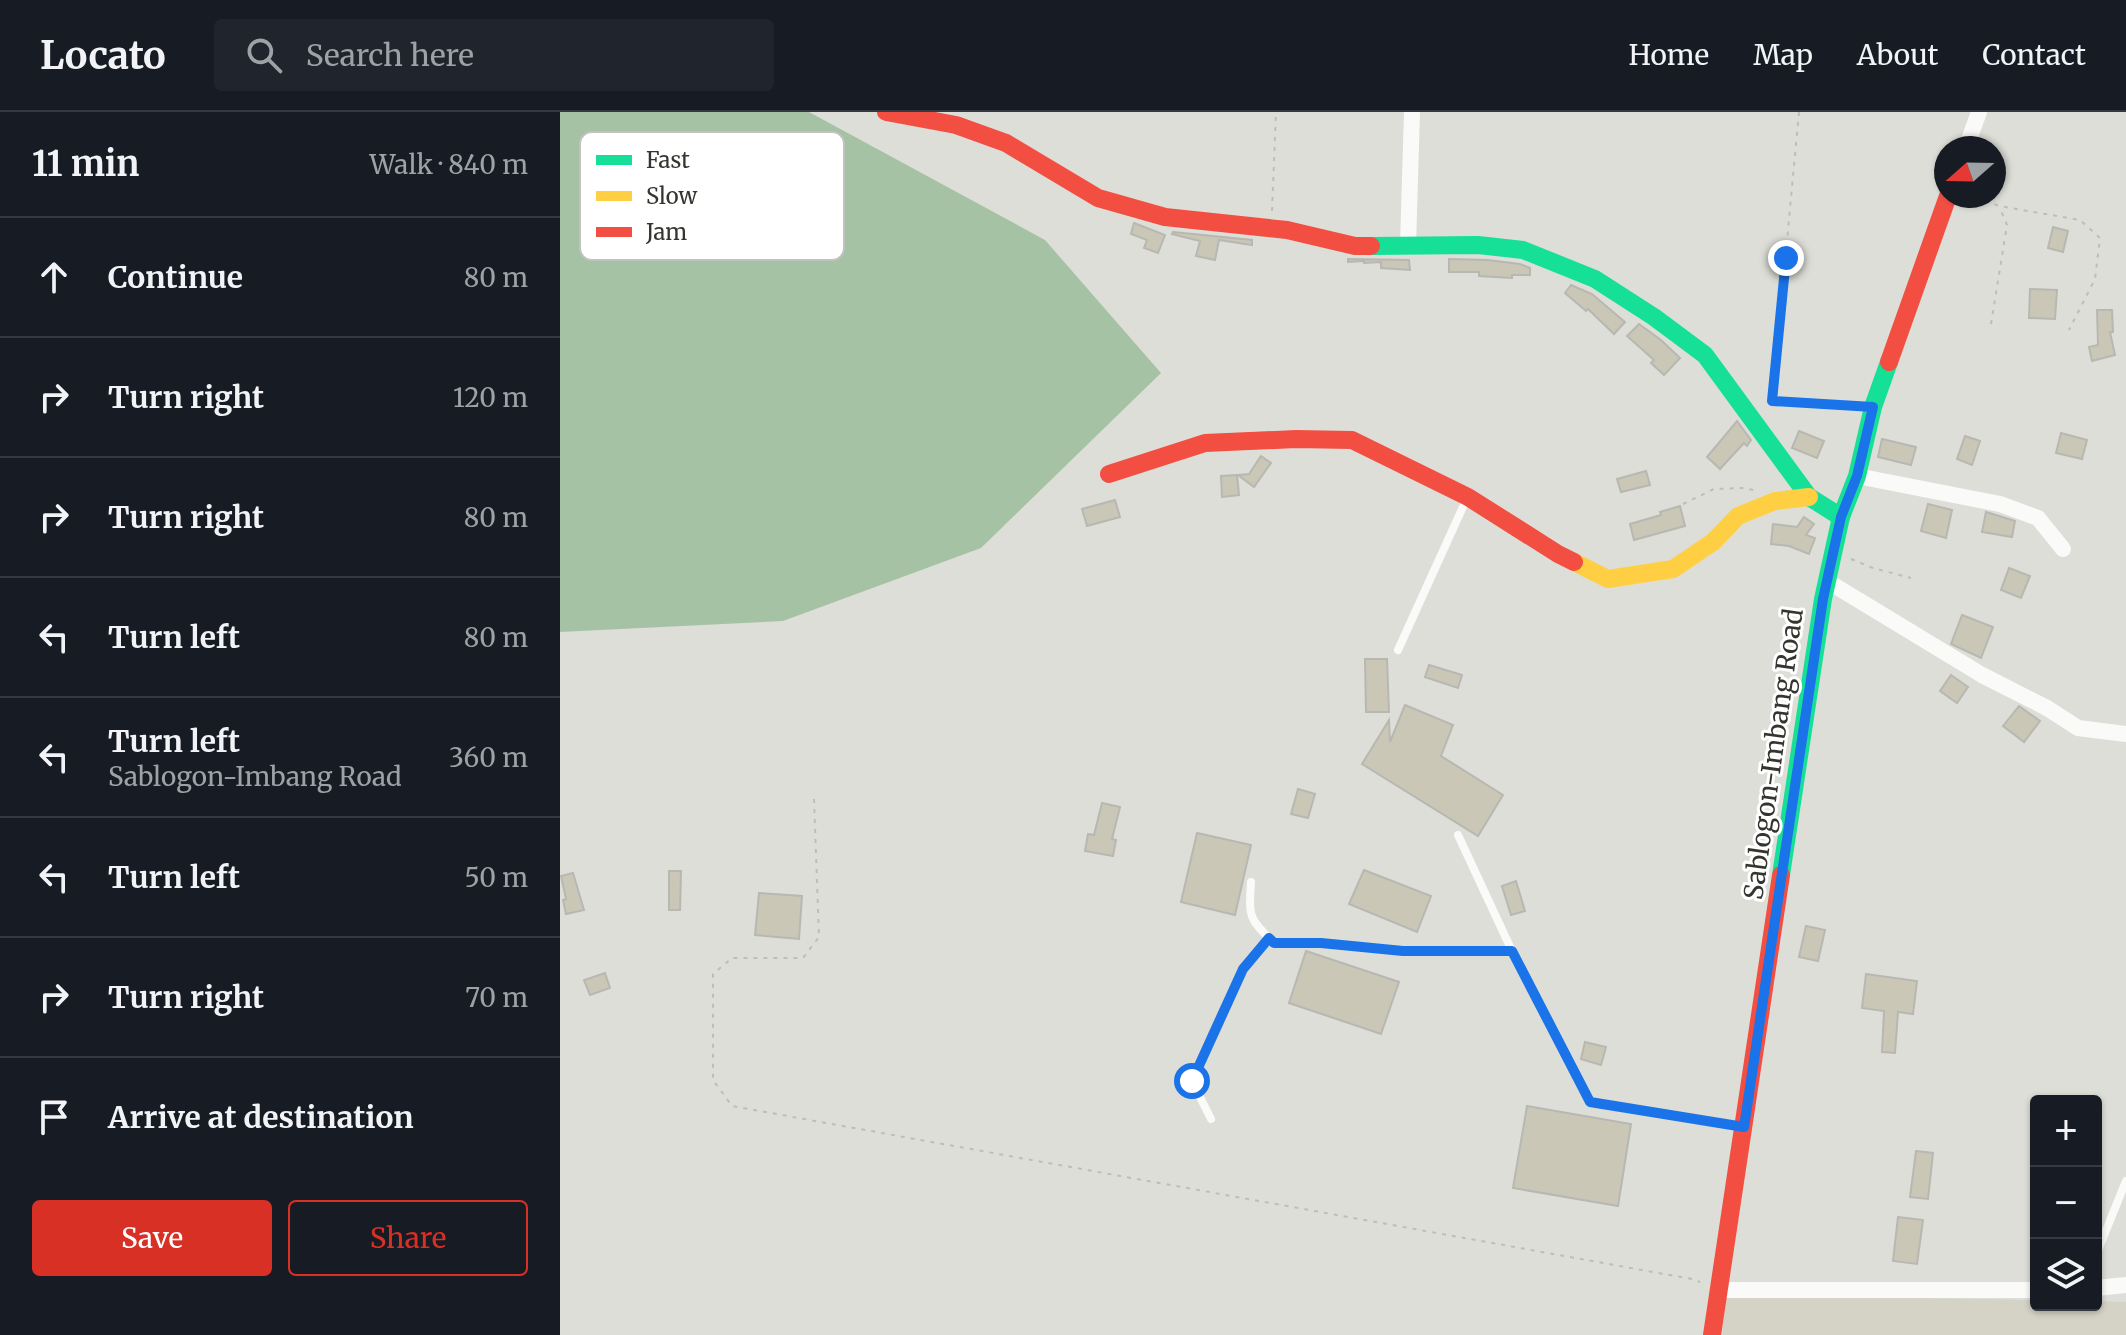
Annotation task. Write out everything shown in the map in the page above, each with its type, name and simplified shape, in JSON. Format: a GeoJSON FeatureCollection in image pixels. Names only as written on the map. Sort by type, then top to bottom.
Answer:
{"type":"FeatureCollection","features":[{"type":"Feature","properties":{"kind":"street"},"geometry":{"type":"LineString","coordinates":[[886,112],[956,125],[1006,143],[1098,198],[1165,217],[1287,230],[1355,246],[1478,245],[1523,250],[1595,279],[1705,355],[1809,497],[1841,517]]}},
{"type":"Feature","properties":{"kind":"street"},"geometry":{"type":"LineString","coordinates":[[1408,245],[1412,112]]}},
{"type":"Feature","properties":{"kind":"street"},"geometry":{"type":"LineString","coordinates":[[1970,136],[1979,112]]}},
{"type":"Feature","properties":{"kind":"street","name":"Sablogon-Imbang Road"},"geometry":{"type":"LineString","coordinates":[[1712,1335],[1827,581],[1841,517],[1857,476],[1873,407],[1944,208]]}},
{"type":"Feature","properties":{"kind":"street"},"geometry":{"type":"LineString","coordinates":[[1109,474],[1205,443],[1352,440],[1468,497],[1558,554],[1608,579],[1673,569],[1713,542],[1738,516],[1775,501],[1809,497]]}},
{"type":"Feature","properties":{"kind":"street"},"geometry":{"type":"LineString","coordinates":[[1857,476],[2000,504],[2038,518],[2063,549]]}},
{"type":"Feature","properties":{"kind":"street"},"geometry":{"type":"LineString","coordinates":[[1827,581],[2078,728],[2126,734]]}},
{"type":"Feature","properties":{"kind":"street"},"geometry":{"type":"LineString","coordinates":[[2102,1287],[2126,1285]]}},
{"type":"Feature","properties":{"kind":"street"},"geometry":{"type":"LineString","coordinates":[[1719,1290],[2030,1290]]}},
{"type":"Feature","properties":{"kind":"lane"},"geometry":{"type":"LineString","coordinates":[[1398,650],[1468,497]]}},
{"type":"Feature","properties":{"kind":"lane"},"geometry":{"type":"LineString","coordinates":[[1458,835],[1512,951],[1590,1102],[1744,1127]]}},
{"type":"Feature","properties":{"kind":"lane"},"geometry":{"type":"LineString","coordinates":[[1251,882],[1249,913],[1256,926],[1274,943],[1321,943],[1403,951],[1512,951]]}},
{"type":"Feature","properties":{"kind":"lane"},"geometry":{"type":"LineString","coordinates":[[1211,1119],[1192,1081],[1243,969],[1269,938]]}},
{"type":"Feature","properties":{"kind":"lane"},"geometry":{"type":"LineString","coordinates":[[2102,1240],[2126,1181]]}},
{"type":"Feature","properties":{"kind":"path"},"geometry":{"type":"LineString","coordinates":[[1271,228],[1276,112]]}},
{"type":"Feature","properties":{"kind":"path"},"geometry":{"type":"LineString","coordinates":[[1799,112],[1772,401],[1873,407]]}},
{"type":"Feature","properties":{"kind":"path"},"geometry":{"type":"LineString","coordinates":[[2006,207],[2080,220],[2100,238],[2095,279],[2069,330]]}},
{"type":"Feature","properties":{"kind":"path"},"geometry":{"type":"LineString","coordinates":[[1991,324],[2007,225],[2000,208]]}},
{"type":"Feature","properties":{"kind":"path"},"geometry":{"type":"LineString","coordinates":[[1833,552],[1873,568],[1911,578]]}},
{"type":"Feature","properties":{"kind":"path"},"geometry":{"type":"LineString","coordinates":[[814,799],[819,937],[803,958],[732,958],[713,974],[713,1080],[732,1106],[1692,1279],[1719,1290]]}},
{"type":"Feature","properties":{"kind":"shaded area"},"geometry":{"type":"Polygon","coordinates":[[[1726,1295],[2030,1300],[2030,1311],[2102,1311],[2102,1301],[2126,1302],[2126,1335],[1722,1335],[1726,1295]]]}},
{"type":"Feature","properties":{"kind":"green space"},"geometry":{"type":"Polygon","coordinates":[[[560,112],[809,112],[1045,240],[1161,373],[981,548],[783,621],[560,632],[560,112]]]}},
{"type":"Feature","properties":{"kind":"building"},"geometry":{"type":"Polygon","coordinates":[[[1134,223],[1165,235],[1158,253],[1144,248],[1147,240],[1131,234],[1134,223]]]}},
{"type":"Feature","properties":{"kind":"building"},"geometry":{"type":"Polygon","coordinates":[[[2053,227],[2068,231],[2063,252],[2048,248],[2053,227]]]}},
{"type":"Feature","properties":{"kind":"building"},"geometry":{"type":"Polygon","coordinates":[[[1173,232],[1252,240],[1252,245],[1219,240],[1215,260],[1196,256],[1200,241],[1173,232]]]}},
{"type":"Feature","properties":{"kind":"building"},"geometry":{"type":"Polygon","coordinates":[[[1348,259],[1409,260],[1410,270],[1381,268],[1381,262],[1348,262],[1348,259]]]}},
{"type":"Feature","properties":{"kind":"building"},"geometry":{"type":"Polygon","coordinates":[[[1449,259],[1520,264],[1530,268],[1530,275],[1512,275],[1512,278],[1479,276],[1479,272],[1449,272],[1449,259]]]}},
{"type":"Feature","properties":{"kind":"building"},"geometry":{"type":"Polygon","coordinates":[[[1571,285],[1592,294],[1625,322],[1614,334],[1588,309],[1586,311],[1565,293],[1571,285]]]}},
{"type":"Feature","properties":{"kind":"building"},"geometry":{"type":"Polygon","coordinates":[[[2030,289],[2057,290],[2055,319],[2029,318],[2030,289]]]}},
{"type":"Feature","properties":{"kind":"building"},"geometry":{"type":"Polygon","coordinates":[[[2097,310],[2112,310],[2113,332],[2110,332],[2115,355],[2092,361],[2089,347],[2098,345],[2097,310]]]}},
{"type":"Feature","properties":{"kind":"building"},"geometry":{"type":"Polygon","coordinates":[[[1639,324],[1680,358],[1664,375],[1651,363],[1654,360],[1627,336],[1639,324]]]}},
{"type":"Feature","properties":{"kind":"building"},"geometry":{"type":"Polygon","coordinates":[[[1737,421],[1751,440],[1747,446],[1744,443],[1720,469],[1707,457],[1737,421]]]}},
{"type":"Feature","properties":{"kind":"building"},"geometry":{"type":"Polygon","coordinates":[[[1799,431],[1824,441],[1817,458],[1792,448],[1799,431]]]}},
{"type":"Feature","properties":{"kind":"building"},"geometry":{"type":"Polygon","coordinates":[[[2061,433],[2087,440],[2082,459],[2056,453],[2061,433]]]}},
{"type":"Feature","properties":{"kind":"building"},"geometry":{"type":"Polygon","coordinates":[[[1965,436],[1980,441],[1972,465],[1957,459],[1965,436]]]}},
{"type":"Feature","properties":{"kind":"building"},"geometry":{"type":"Polygon","coordinates":[[[1882,439],[1916,447],[1911,465],[1878,457],[1882,439]]]}},
{"type":"Feature","properties":{"kind":"building"},"geometry":{"type":"Polygon","coordinates":[[[1261,456],[1271,463],[1254,487],[1238,475],[1249,474],[1261,456]]]}},
{"type":"Feature","properties":{"kind":"building"},"geometry":{"type":"Polygon","coordinates":[[[1646,471],[1650,485],[1621,492],[1617,479],[1646,471]]]}},
{"type":"Feature","properties":{"kind":"building"},"geometry":{"type":"Polygon","coordinates":[[[1237,475],[1239,495],[1222,497],[1221,476],[1237,475]]]}},
{"type":"Feature","properties":{"kind":"building"},"geometry":{"type":"Polygon","coordinates":[[[1115,500],[1120,517],[1087,526],[1082,509],[1115,500]]]}},
{"type":"Feature","properties":{"kind":"building"},"geometry":{"type":"Polygon","coordinates":[[[1928,504],[1952,510],[1946,538],[1921,531],[1928,504]]]}},
{"type":"Feature","properties":{"kind":"building"},"geometry":{"type":"Polygon","coordinates":[[[1680,506],[1685,526],[1634,540],[1630,524],[1680,506]]]}},
{"type":"Feature","properties":{"kind":"building"},"geometry":{"type":"Polygon","coordinates":[[[1986,512],[2015,521],[2012,537],[1982,532],[1986,512]]]}},
{"type":"Feature","properties":{"kind":"building"},"geometry":{"type":"Polygon","coordinates":[[[1804,517],[1814,524],[1806,535],[1815,538],[1809,554],[1789,546],[1771,544],[1773,524],[1797,527],[1804,517]]]}},
{"type":"Feature","properties":{"kind":"building"},"geometry":{"type":"Polygon","coordinates":[[[2009,568],[2030,576],[2021,598],[2001,590],[2009,568]]]}},
{"type":"Feature","properties":{"kind":"building"},"geometry":{"type":"Polygon","coordinates":[[[1962,615],[1993,627],[1981,658],[1951,644],[1962,615]]]}},
{"type":"Feature","properties":{"kind":"building"},"geometry":{"type":"Polygon","coordinates":[[[1365,659],[1387,659],[1389,712],[1366,712],[1365,659]]]}},
{"type":"Feature","properties":{"kind":"building"},"geometry":{"type":"Polygon","coordinates":[[[1429,665],[1462,675],[1458,688],[1425,677],[1429,665]]]}},
{"type":"Feature","properties":{"kind":"building"},"geometry":{"type":"Polygon","coordinates":[[[1951,675],[1968,687],[1957,703],[1940,691],[1951,675]]]}},
{"type":"Feature","properties":{"kind":"building"},"geometry":{"type":"Polygon","coordinates":[[[1405,705],[1453,725],[1441,756],[1503,795],[1478,836],[1362,764],[1389,720],[1390,742],[1405,705]]]}},
{"type":"Feature","properties":{"kind":"building"},"geometry":{"type":"Polygon","coordinates":[[[2019,706],[2040,721],[2024,742],[2003,726],[2019,706]]]}},
{"type":"Feature","properties":{"kind":"building"},"geometry":{"type":"Polygon","coordinates":[[[1298,789],[1315,794],[1308,818],[1291,814],[1298,789]]]}},
{"type":"Feature","properties":{"kind":"building"},"geometry":{"type":"Polygon","coordinates":[[[1102,803],[1120,807],[1112,839],[1116,840],[1113,856],[1085,851],[1088,834],[1094,835],[1102,803]]]}},
{"type":"Feature","properties":{"kind":"building"},"geometry":{"type":"Polygon","coordinates":[[[1197,833],[1251,845],[1235,915],[1181,902],[1197,833]]]}},
{"type":"Feature","properties":{"kind":"building"},"geometry":{"type":"Polygon","coordinates":[[[1364,870],[1431,896],[1417,932],[1349,904],[1364,870]]]}},
{"type":"Feature","properties":{"kind":"building"},"geometry":{"type":"Polygon","coordinates":[[[669,871],[681,871],[680,910],[669,910],[669,871]]]}},
{"type":"Feature","properties":{"kind":"building"},"geometry":{"type":"Polygon","coordinates":[[[573,873],[584,910],[566,914],[561,876],[573,873]]]}},
{"type":"Feature","properties":{"kind":"building"},"geometry":{"type":"Polygon","coordinates":[[[1516,881],[1525,911],[1511,915],[1502,886],[1516,881]]]}},
{"type":"Feature","properties":{"kind":"building"},"geometry":{"type":"Polygon","coordinates":[[[759,893],[802,896],[799,939],[755,935],[759,893]]]}},
{"type":"Feature","properties":{"kind":"building"},"geometry":{"type":"Polygon","coordinates":[[[1806,926],[1825,930],[1818,961],[1799,957],[1806,926]]]}},
{"type":"Feature","properties":{"kind":"building"},"geometry":{"type":"Polygon","coordinates":[[[1306,951],[1399,982],[1381,1034],[1289,1003],[1306,951]]]}},
{"type":"Feature","properties":{"kind":"building"},"geometry":{"type":"Polygon","coordinates":[[[605,973],[610,988],[590,995],[584,980],[605,973]]]}},
{"type":"Feature","properties":{"kind":"building"},"geometry":{"type":"Polygon","coordinates":[[[1866,974],[1917,981],[1913,1014],[1898,1012],[1895,1053],[1882,1052],[1884,1011],[1862,1008],[1866,974]]]}},
{"type":"Feature","properties":{"kind":"building"},"geometry":{"type":"Polygon","coordinates":[[[1585,1042],[1606,1047],[1601,1065],[1581,1059],[1585,1042]]]}},
{"type":"Feature","properties":{"kind":"building"},"geometry":{"type":"Polygon","coordinates":[[[1527,1106],[1631,1124],[1618,1206],[1513,1188],[1527,1106]]]}},
{"type":"Feature","properties":{"kind":"building"},"geometry":{"type":"Polygon","coordinates":[[[1916,1151],[1933,1153],[1928,1199],[1910,1197],[1916,1151]]]}},
{"type":"Feature","properties":{"kind":"building"},"geometry":{"type":"Polygon","coordinates":[[[1898,1217],[1923,1220],[1917,1264],[1893,1261],[1898,1217]]]}},
{"type":"Feature","properties":{"kind":"traffic: fast"},"geometry":{"type":"LineString","coordinates":[[1371,246],[1478,245],[1523,250],[1595,279],[1705,355],[1809,497],[1841,517]]}},
{"type":"Feature","properties":{"kind":"traffic: fast"},"geometry":{"type":"LineString","coordinates":[[1781,875],[1823,599],[1841,517],[1857,476],[1873,407],[1889,362]]}},
{"type":"Feature","properties":{"kind":"traffic: slow"},"geometry":{"type":"LineString","coordinates":[[1574,562],[1608,579],[1673,569],[1713,542],[1738,516],[1775,501],[1809,497]]}},
{"type":"Feature","properties":{"kind":"traffic: jam"},"geometry":{"type":"LineString","coordinates":[[886,112],[956,125],[1006,143],[1098,198],[1165,217],[1287,230],[1355,246],[1371,246]]}},
{"type":"Feature","properties":{"kind":"traffic: jam"},"geometry":{"type":"LineString","coordinates":[[1889,362],[1944,208]]}},
{"type":"Feature","properties":{"kind":"traffic: jam"},"geometry":{"type":"LineString","coordinates":[[1109,474],[1205,443],[1352,440],[1468,497],[1574,562]]}},
{"type":"Feature","properties":{"kind":"traffic: jam"},"geometry":{"type":"LineString","coordinates":[[1712,1335],[1781,875]]}},
{"type":"Feature","properties":{"kind":"route"},"geometry":{"type":"LineString","coordinates":[[1192,1081],[1243,969],[1269,938],[1274,943],[1321,943],[1403,951],[1512,951],[1590,1102],[1744,1127],[1823,599],[1841,517],[1857,476],[1873,407],[1772,401],[1786,258]]}}]}
